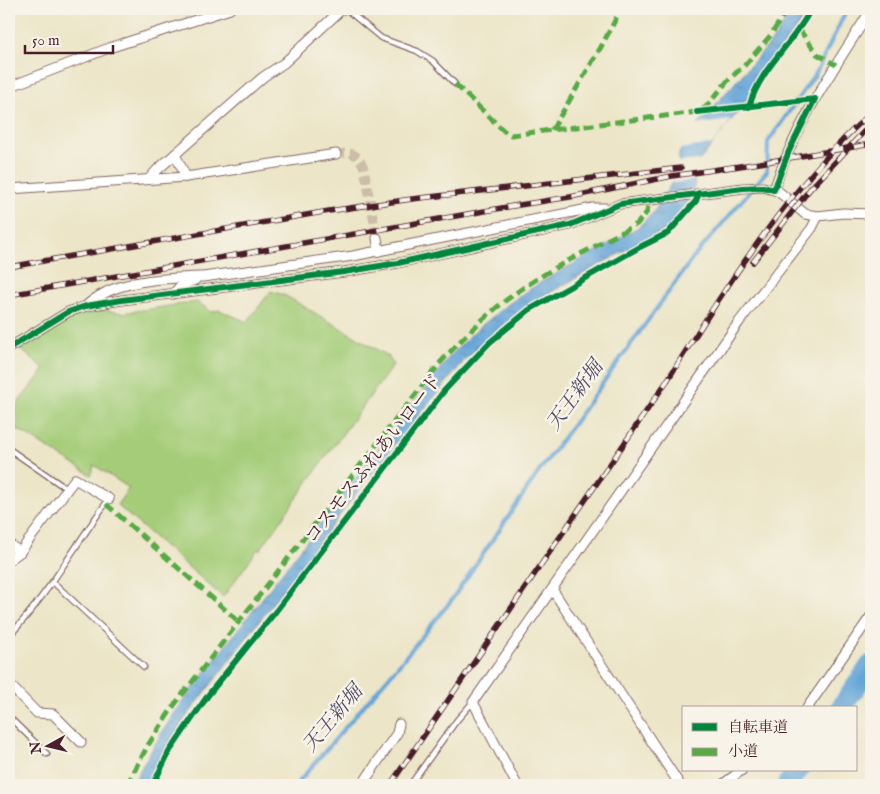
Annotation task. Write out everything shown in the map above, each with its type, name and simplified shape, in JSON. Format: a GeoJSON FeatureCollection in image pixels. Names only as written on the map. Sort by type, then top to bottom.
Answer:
{"type":"FeatureCollection","features":[{"type":"Feature","properties":{"kind":"street"},"geometry":{"type":"LineString","coordinates":[[9,87],[109,48],[230,9]]}},
{"type":"Feature","properties":{"kind":"street"},"geometry":{"type":"LineString","coordinates":[[149,180],[175,154],[263,77],[284,63],[342,9]]}},
{"type":"Feature","properties":{"kind":"street"},"geometry":{"type":"LineString","coordinates":[[774,190],[786,158],[803,122],[871,10]]}},
{"type":"Feature","properties":{"kind":"street"},"geometry":{"type":"LineString","coordinates":[[175,154],[186,177]]}},
{"type":"Feature","properties":{"kind":"street"},"geometry":{"type":"LineString","coordinates":[[9,189],[186,177],[336,154]]}},
{"type":"Feature","properties":{"kind":"street"},"geometry":{"type":"LineString","coordinates":[[9,348],[57,318],[86,306],[344,272],[398,263],[570,225],[620,204],[763,187],[774,190],[806,214],[818,216],[843,213],[871,214]]}},
{"type":"Feature","properties":{"kind":"street"},"geometry":{"type":"LineString","coordinates":[[86,306],[101,294],[128,285],[203,277],[353,256],[593,208],[609,208]]}},
{"type":"Feature","properties":{"kind":"street"},"geometry":{"type":"LineString","coordinates":[[517,785],[473,702],[739,322],[812,228],[818,216]]}},
{"type":"Feature","properties":{"kind":"street"},"geometry":{"type":"LineString","coordinates":[[377,238],[379,251]]}},
{"type":"Feature","properties":{"kind":"street"},"geometry":{"type":"LineString","coordinates":[[173,294],[181,285],[203,277]]}},
{"type":"Feature","properties":{"kind":"street"},"geometry":{"type":"LineString","coordinates":[[9,560],[20,552],[75,479],[109,499]]}},
{"type":"Feature","properties":{"kind":"street"},"geometry":{"type":"LineString","coordinates":[[9,544],[20,552]]}},
{"type":"Feature","properties":{"kind":"street"},"geometry":{"type":"LineString","coordinates":[[552,589],[680,785]]}},
{"type":"Feature","properties":{"kind":"street"},"geometry":{"type":"LineString","coordinates":[[808,706],[871,616]]}},
{"type":"Feature","properties":{"kind":"street"},"geometry":{"type":"LineString","coordinates":[[9,684],[38,713],[53,714],[81,742]]}},
{"type":"Feature","properties":{"kind":"street"},"geometry":{"type":"LineString","coordinates":[[362,785],[397,733],[399,724]]}},
{"type":"Feature","properties":{"kind":"street"},"geometry":{"type":"LineString","coordinates":[[722,785],[739,772]]}},
{"type":"Feature","properties":{"kind":"lane"},"geometry":{"type":"LineString","coordinates":[[346,9],[381,38],[417,51],[433,61],[455,84]]}},
{"type":"Feature","properties":{"kind":"lane"},"geometry":{"type":"LineString","coordinates":[[9,449],[68,489]]}},
{"type":"Feature","properties":{"kind":"lane"},"geometry":{"type":"LineString","coordinates":[[9,636],[26,618],[53,582],[109,499]]}},
{"type":"Feature","properties":{"kind":"lane"},"geometry":{"type":"LineString","coordinates":[[53,582],[144,668]]}},
{"type":"Feature","properties":{"kind":"lane"},"geometry":{"type":"LineString","coordinates":[[410,785],[457,720],[473,702]]}},
{"type":"Feature","properties":{"kind":"lane"},"geometry":{"type":"LineString","coordinates":[[9,717],[47,754]]}},
{"type":"Feature","properties":{"kind":"green space"},"geometry":{"type":"Polygon","coordinates":[[[271,291],[286,296],[388,356],[393,365],[260,550],[258,549],[223,597],[117,505],[129,488],[94,465],[91,475],[9,424],[9,414],[45,369],[20,349],[73,317],[103,310],[122,313],[197,302],[212,312],[219,310],[247,322],[271,291]]]}},
{"type":"Feature","properties":{"kind":"water"},"geometry":{"type":"Polygon","coordinates":[[[793,9],[808,9],[797,28],[758,78],[748,99],[697,164],[694,187],[687,204],[675,221],[664,231],[631,247],[528,305],[483,342],[463,362],[365,482],[187,716],[164,751],[146,785],[132,785],[160,736],[184,700],[450,356],[473,333],[504,307],[538,284],[637,228],[654,212],[674,181],[679,153],[700,122],[774,39],[793,9]]]}},
{"type":"Feature","properties":{"kind":"pier"},"geometry":{"type":"Polygon","coordinates":[[[731,120],[713,144],[679,149],[695,125],[731,120]]]}},
{"type":"Feature","properties":{"kind":"pier"},"geometry":{"type":"Polygon","coordinates":[[[703,160],[699,165],[697,180],[671,183],[676,162],[703,160]]]}},
{"type":"Feature","properties":{"kind":"waterway","name":"天王新堀"},"geometry":{"type":"LineString","coordinates":[[296,785],[451,601],[538,473],[693,258],[767,171],[768,142],[816,73],[847,9]]}},
{"type":"Feature","properties":{"kind":"waterway"},"geometry":{"type":"LineString","coordinates":[[842,706],[871,665]]}},
{"type":"Feature","properties":{"kind":"waterway"},"geometry":{"type":"LineString","coordinates":[[787,785],[797,772]]}},
{"type":"Feature","properties":{"kind":"tunnel"},"geometry":{"type":"LineString","coordinates":[[336,154],[353,154],[359,159],[364,168],[377,238]]}},
{"type":"Feature","properties":{"kind":"railway"},"geometry":{"type":"LineString","coordinates":[[390,785],[667,381],[735,275],[760,240],[813,172],[841,141],[871,113]]}},
{"type":"Feature","properties":{"kind":"railway"},"geometry":{"type":"LineString","coordinates":[[753,262],[810,189],[871,124]]}},
{"type":"Feature","properties":{"kind":"railway"},"geometry":{"type":"LineString","coordinates":[[9,295],[570,197],[672,176],[871,144]]}},
{"type":"Feature","properties":{"kind":"railway"},"geometry":{"type":"LineString","coordinates":[[9,267],[329,211],[412,199],[681,168]]}},
{"type":"Feature","properties":{"kind":"marked path"},"geometry":{"type":"LineString","coordinates":[[552,130],[621,9]]}},
{"type":"Feature","properties":{"kind":"marked path"},"geometry":{"type":"LineString","coordinates":[[455,84],[504,131],[511,135],[697,112],[706,107],[730,78],[744,66],[771,35],[787,9]]}},
{"type":"Feature","properties":{"kind":"marked path"},"geometry":{"type":"LineString","coordinates":[[799,29],[817,54],[836,65]]}},
{"type":"Feature","properties":{"kind":"marked path"},"geometry":{"type":"LineString","coordinates":[[127,785],[148,745],[175,704],[439,364],[472,329],[524,287],[637,224],[647,212],[649,200]]}},
{"type":"Feature","properties":{"kind":"marked path"},"geometry":{"type":"LineString","coordinates":[[106,504],[238,621]]}},
{"type":"Feature","properties":{"kind":"cycle path"},"geometry":{"type":"LineString","coordinates":[[749,107],[761,80],[804,22],[811,9]]}},
{"type":"Feature","properties":{"kind":"cycle path"},"geometry":{"type":"LineString","coordinates":[[9,348],[68,312],[86,306],[344,272],[398,263],[570,225],[620,204],[743,188],[763,187],[774,190],[789,151],[815,99],[697,112]]}},
{"type":"Feature","properties":{"kind":"cycle path","name":"コスモスふれあいロード"},"geometry":{"type":"LineString","coordinates":[[153,785],[169,752],[209,694],[276,611],[444,391],[489,343],[529,310],[668,233],[696,201],[699,193]]}}]}
